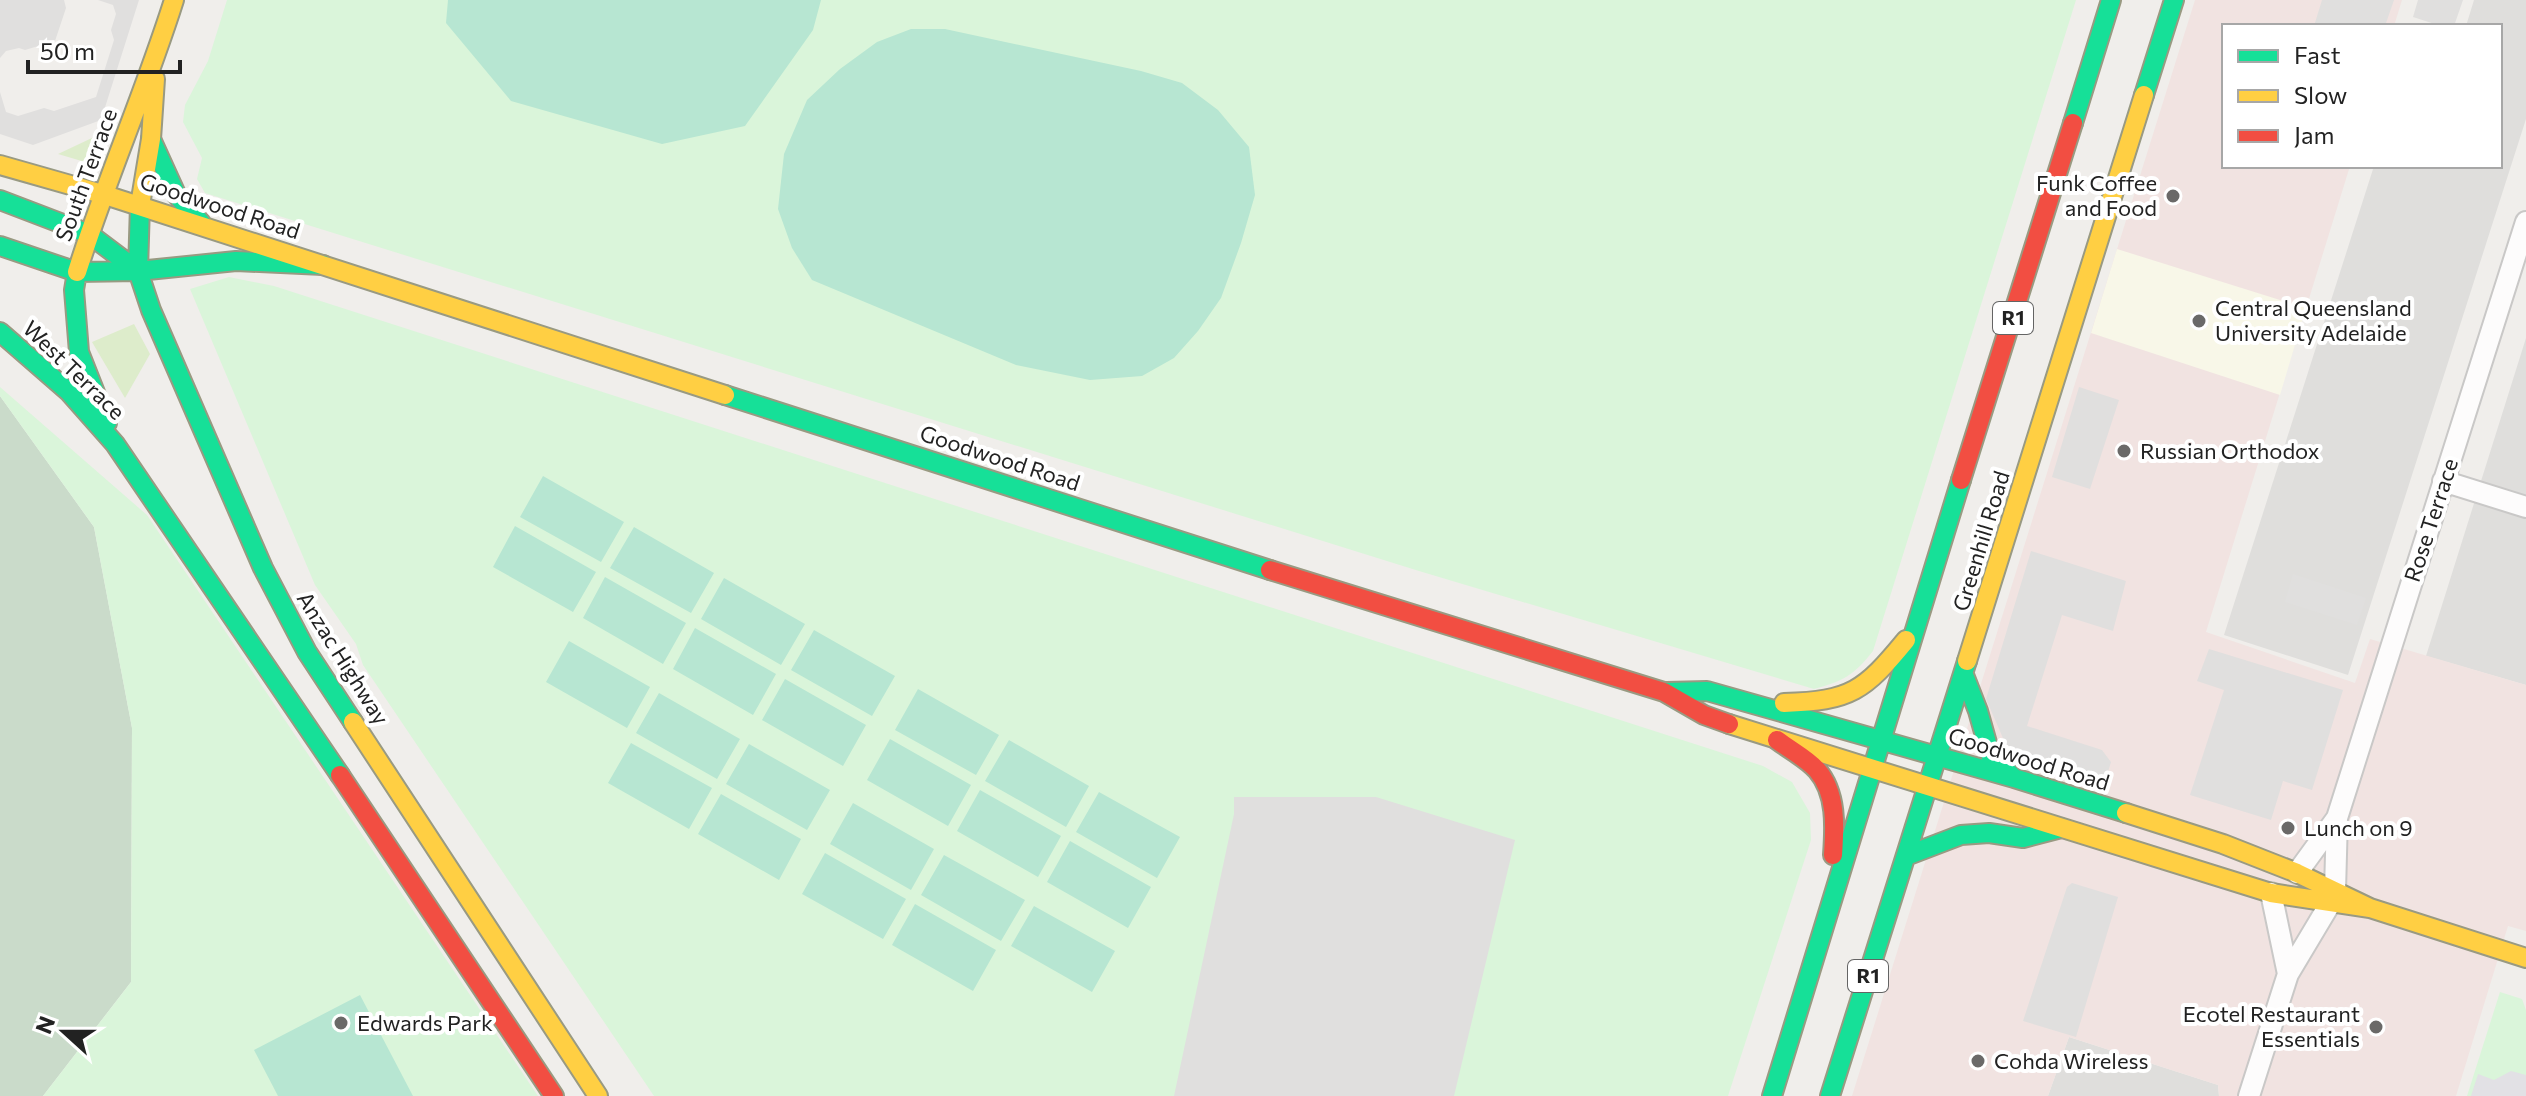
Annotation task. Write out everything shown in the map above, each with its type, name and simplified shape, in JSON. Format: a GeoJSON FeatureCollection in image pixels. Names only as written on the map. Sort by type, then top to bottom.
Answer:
{"type":"FeatureCollection","features":[{"type":"Feature","properties":{"kind":"main road","name":"South Terrace"},"geometry":{"type":"LineString","coordinates":[[115,444],[79,352],[74,290],[102,194],[158,51],[174,0]]}},
{"type":"Feature","properties":{"kind":"main road","name":"Greenhill Road"},"geometry":{"type":"LineString","coordinates":[[1772,1096],[1911,635],[2111,0]]}},
{"type":"Feature","properties":{"kind":"main road","name":"Greenhill Road"},"geometry":{"type":"LineString","coordinates":[[1830,1096],[2174,0]]}},
{"type":"Feature","properties":{"kind":"main road","name":"South Terrace"},"geometry":{"type":"LineString","coordinates":[[140,205],[151,139],[158,51]]}},
{"type":"Feature","properties":{"kind":"main road"},"geometry":{"type":"LineString","coordinates":[[151,139],[176,194],[203,226]]}},
{"type":"Feature","properties":{"kind":"main road"},"geometry":{"type":"LineString","coordinates":[[0,165],[102,194]]}},
{"type":"Feature","properties":{"kind":"main road","name":"Goodwood Road"},"geometry":{"type":"LineString","coordinates":[[102,194],[1275,572],[1664,692],[1704,715],[1777,740],[2271,893],[2333,897],[2526,958]]}},
{"type":"Feature","properties":{"kind":"main road"},"geometry":{"type":"LineString","coordinates":[[0,200],[89,234],[138,271]]}},
{"type":"Feature","properties":{"kind":"main road","name":"Anzac Highway"},"geometry":{"type":"LineString","coordinates":[[140,205],[138,271],[151,310],[282,608],[316,665],[598,1096]]}},
{"type":"Feature","properties":{"kind":"main road"},"geometry":{"type":"LineString","coordinates":[[0,246],[77,272],[138,271]]}},
{"type":"Feature","properties":{"kind":"main road","name":"Goodwood Road"},"geometry":{"type":"LineString","coordinates":[[138,271],[236,261],[323,265]]}},
{"type":"Feature","properties":{"kind":"main road","name":"West Terrace"},"geometry":{"type":"LineString","coordinates":[[0,332],[69,392],[115,444]]}},
{"type":"Feature","properties":{"kind":"main road"},"geometry":{"type":"LineString","coordinates":[[115,444],[554,1096]]}},
{"type":"Feature","properties":{"kind":"main road"},"geometry":{"type":"LineString","coordinates":[[1756,704],[1816,703],[1849,696],[1871,683],[1911,635]]}},
{"type":"Feature","properties":{"kind":"main road"},"geometry":{"type":"LineString","coordinates":[[1964,675],[1991,757],[2014,778]]}},
{"type":"Feature","properties":{"kind":"main road","name":"Goodwood Road"},"geometry":{"type":"LineString","coordinates":[[1664,692],[1707,691],[2014,778],[2223,844],[2297,873],[2333,897]]}},
{"type":"Feature","properties":{"kind":"main road"},"geometry":{"type":"LineString","coordinates":[[1777,740],[1818,771],[1827,788],[1834,814],[1828,908]]}},
{"type":"Feature","properties":{"kind":"main road"},"geometry":{"type":"LineString","coordinates":[[1906,856],[1961,835],[1989,833],[2023,838],[2062,828]]}},
{"type":"Feature","properties":{"kind":"street","name":"Rose Terrace"},"geometry":{"type":"LineString","coordinates":[[2249,1096],[2288,974],[2333,897],[2337,818],[2526,222]]}},
{"type":"Feature","properties":{"kind":"street"},"geometry":{"type":"LineString","coordinates":[[2443,481],[2526,507]]}},
{"type":"Feature","properties":{"kind":"street"},"geometry":{"type":"LineString","coordinates":[[2484,492],[2526,495]]}},
{"type":"Feature","properties":{"kind":"street","name":"Rose Terrace"},"geometry":{"type":"LineString","coordinates":[[2297,873],[2337,818]]}},
{"type":"Feature","properties":{"kind":"street","name":"Rose Terrace"},"geometry":{"type":"LineString","coordinates":[[2271,893],[2288,974]]}},
{"type":"Feature","properties":{"kind":"shaded area"},"geometry":{"type":"Polygon","coordinates":[[[0,0],[64,0],[66,8],[55,41],[25,50],[6,51],[0,58],[0,0]]]}},
{"type":"Feature","properties":{"kind":"shaded area"},"geometry":{"type":"Polygon","coordinates":[[[98,0],[139,0],[101,120],[33,145],[0,134],[0,92],[6,112],[18,116],[44,108],[54,111],[96,97],[114,40],[111,30],[116,14],[113,5],[98,0]]]}},
{"type":"Feature","properties":{"kind":"shaded area"},"geometry":{"type":"Polygon","coordinates":[[[2195,0],[2402,0],[2395,24],[2222,24],[2222,168],[2349,168],[2206,632],[2355,683],[2370,639],[2526,685],[2526,931],[2508,926],[2456,1096],[2219,1096],[2218,1085],[2069,1037],[2048,1096],[1852,1096],[2195,0]]]}},
{"type":"Feature","properties":{"kind":"shaded area"},"geometry":{"type":"Polygon","coordinates":[[[2322,0],[2394,0],[2386,24],[2315,24],[2322,0]]]}},
{"type":"Feature","properties":{"kind":"shaded area"},"geometry":{"type":"Polygon","coordinates":[[[2418,0],[2463,0],[2455,24],[2435,24],[2413,17],[2418,0]]]}},
{"type":"Feature","properties":{"kind":"shaded area"},"geometry":{"type":"Polygon","coordinates":[[[2474,0],[2526,0],[2526,119],[2348,675],[2224,635],[2373,168],[2502,168],[2502,24],[2467,24],[2474,0]]]}},
{"type":"Feature","properties":{"kind":"shaded area","name":"Central Queensland University Adelaide"},"geometry":{"type":"Polygon","coordinates":[[[2117,249],[2306,308],[2280,395],[2091,333],[2117,249]]]}},
{"type":"Feature","properties":{"kind":"shaded area"},"geometry":{"type":"Polygon","coordinates":[[[2526,338],[2526,685],[2426,656],[2526,338]]]}},
{"type":"Feature","properties":{"kind":"shaded area"},"geometry":{"type":"Polygon","coordinates":[[[2079,387],[2119,400],[2090,489],[2052,477],[2079,387]]]}},
{"type":"Feature","properties":{"kind":"shaded area"},"geometry":{"type":"Polygon","coordinates":[[[2031,551],[2126,581],[2113,631],[2062,615],[2027,726],[2102,750],[2111,762],[2104,785],[2038,764],[2006,745],[1986,699],[2031,551]]]}},
{"type":"Feature","properties":{"kind":"shaded area"},"geometry":{"type":"Polygon","coordinates":[[[2293,574],[2366,598],[2357,625],[2285,602],[2293,574]]]}},
{"type":"Feature","properties":{"kind":"shaded area"},"geometry":{"type":"Polygon","coordinates":[[[2209,649],[2343,690],[2312,790],[2283,781],[2271,820],[2190,795],[2224,690],[2197,681],[2209,649]]]}},
{"type":"Feature","properties":{"kind":"shaded area"},"geometry":{"type":"Polygon","coordinates":[[[1234,797],[1376,797],[1515,840],[1454,1096],[1174,1096],[1234,814],[1234,797]]]}},
{"type":"Feature","properties":{"kind":"shaded area"},"geometry":{"type":"Polygon","coordinates":[[[2072,883],[2118,897],[2076,1037],[2023,1021],[2067,887],[2072,883]]]}},
{"type":"Feature","properties":{"kind":"shaded area"},"geometry":{"type":"Polygon","coordinates":[[[2069,1037],[2218,1085],[2219,1096],[2048,1096],[2069,1037]]]}},
{"type":"Feature","properties":{"kind":"shaded area"},"geometry":{"type":"Polygon","coordinates":[[[2511,1071],[2526,1075],[2526,1096],[2471,1096],[2478,1074],[2494,1080],[2511,1071]]]}},
{"type":"Feature","properties":{"kind":"green space"},"geometry":{"type":"Polygon","coordinates":[[[227,0],[2076,0],[1873,651],[1848,676],[1814,689],[1419,571],[205,193],[197,179],[202,158],[183,122],[185,105],[208,61],[227,0]]]}},
{"type":"Feature","properties":{"kind":"green space"},"geometry":{"type":"Polygon","coordinates":[[[448,0],[821,0],[813,30],[745,126],[662,144],[511,101],[446,23],[448,0]]]}},
{"type":"Feature","properties":{"kind":"green space"},"geometry":{"type":"Polygon","coordinates":[[[911,29],[945,29],[1141,71],[1182,83],[1218,110],[1249,147],[1255,195],[1241,243],[1221,298],[1174,358],[1142,376],[1090,380],[1016,365],[812,280],[792,248],[778,209],[784,154],[807,100],[840,69],[877,42],[911,29]]]}},
{"type":"Feature","properties":{"kind":"green space"},"geometry":{"type":"Polygon","coordinates":[[[94,137],[85,162],[58,154],[94,137]]]}},
{"type":"Feature","properties":{"kind":"green space"},"geometry":{"type":"Polygon","coordinates":[[[229,277],[274,286],[1763,766],[1792,782],[1810,813],[1811,840],[1728,1096],[654,1096],[363,665],[356,644],[315,585],[190,289],[229,277]]]}},
{"type":"Feature","properties":{"kind":"green space"},"geometry":{"type":"Polygon","coordinates":[[[134,324],[150,354],[125,398],[92,342],[134,324]]]}},
{"type":"Feature","properties":{"kind":"green space"},"geometry":{"type":"Polygon","coordinates":[[[0,387],[147,515],[538,1096],[43,1096],[131,982],[132,728],[94,527],[0,396],[0,387]]]}},
{"type":"Feature","properties":{"kind":"green space"},"geometry":{"type":"Polygon","coordinates":[[[0,396],[94,527],[132,728],[131,982],[43,1096],[0,1096],[0,396]]]}},
{"type":"Feature","properties":{"kind":"green space"},"geometry":{"type":"Polygon","coordinates":[[[543,476],[624,522],[601,562],[520,517],[543,476]]]}},
{"type":"Feature","properties":{"kind":"green space"},"geometry":{"type":"Polygon","coordinates":[[[515,526],[596,572],[573,612],[493,567],[515,526]]]}},
{"type":"Feature","properties":{"kind":"green space"},"geometry":{"type":"Polygon","coordinates":[[[634,527],[714,573],[691,613],[610,568],[634,527]]]}},
{"type":"Feature","properties":{"kind":"green space"},"geometry":{"type":"Polygon","coordinates":[[[605,577],[686,623],[663,664],[583,618],[605,577]]]}},
{"type":"Feature","properties":{"kind":"green space"},"geometry":{"type":"Polygon","coordinates":[[[724,578],[805,624],[781,665],[701,619],[724,578]]]}},
{"type":"Feature","properties":{"kind":"green space"},"geometry":{"type":"Polygon","coordinates":[[[695,628],[776,674],[753,715],[673,669],[695,628]]]}},
{"type":"Feature","properties":{"kind":"green space"},"geometry":{"type":"Polygon","coordinates":[[[814,630],[895,676],[872,716],[791,670],[814,630]]]}},
{"type":"Feature","properties":{"kind":"green space"},"geometry":{"type":"Polygon","coordinates":[[[569,641],[650,687],[627,728],[546,682],[569,641]]]}},
{"type":"Feature","properties":{"kind":"green space"},"geometry":{"type":"Polygon","coordinates":[[[785,679],[866,725],[843,766],[762,720],[785,679]]]}},
{"type":"Feature","properties":{"kind":"green space"},"geometry":{"type":"Polygon","coordinates":[[[918,689],[999,735],[976,775],[895,730],[918,689]]]}},
{"type":"Feature","properties":{"kind":"green space"},"geometry":{"type":"Polygon","coordinates":[[[659,693],[740,739],[717,779],[636,733],[659,693]]]}},
{"type":"Feature","properties":{"kind":"green space"},"geometry":{"type":"Polygon","coordinates":[[[890,739],[971,785],[948,826],[867,780],[890,739]]]}},
{"type":"Feature","properties":{"kind":"green space"},"geometry":{"type":"Polygon","coordinates":[[[1009,740],[1089,786],[1066,827],[985,781],[1009,740]]]}},
{"type":"Feature","properties":{"kind":"green space"},"geometry":{"type":"Polygon","coordinates":[[[631,743],[712,788],[689,829],[608,783],[631,743]]]}},
{"type":"Feature","properties":{"kind":"green space"},"geometry":{"type":"Polygon","coordinates":[[[749,744],[830,790],[807,830],[726,784],[749,744]]]}},
{"type":"Feature","properties":{"kind":"green space"},"geometry":{"type":"Polygon","coordinates":[[[980,790],[1061,836],[1038,877],[957,831],[980,790]]]}},
{"type":"Feature","properties":{"kind":"green space"},"geometry":{"type":"Polygon","coordinates":[[[1099,792],[1180,837],[1157,878],[1076,832],[1099,792]]]}},
{"type":"Feature","properties":{"kind":"green space"},"geometry":{"type":"Polygon","coordinates":[[[721,794],[801,839],[779,880],[698,834],[721,794]]]}},
{"type":"Feature","properties":{"kind":"green space"},"geometry":{"type":"Polygon","coordinates":[[[853,803],[934,849],[911,890],[830,844],[853,803]]]}},
{"type":"Feature","properties":{"kind":"green space"},"geometry":{"type":"Polygon","coordinates":[[[1070,841],[1151,887],[1128,928],[1047,882],[1070,841]]]}},
{"type":"Feature","properties":{"kind":"green space"},"geometry":{"type":"Polygon","coordinates":[[[825,853],[906,899],[883,939],[802,894],[825,853]]]}},
{"type":"Feature","properties":{"kind":"green space"},"geometry":{"type":"Polygon","coordinates":[[[944,855],[1025,900],[1001,941],[921,895],[944,855]]]}},
{"type":"Feature","properties":{"kind":"green space"},"geometry":{"type":"Polygon","coordinates":[[[915,904],[996,950],[973,991],[892,945],[915,904]]]}},
{"type":"Feature","properties":{"kind":"green space"},"geometry":{"type":"Polygon","coordinates":[[[1034,906],[1115,951],[1092,992],[1011,946],[1034,906]]]}},
{"type":"Feature","properties":{"kind":"green space"},"geometry":{"type":"Polygon","coordinates":[[[2500,992],[2522,999],[2526,1010],[2526,1096],[2467,1096],[2500,992]]]}},
{"type":"Feature","properties":{"kind":"green space","name":"Edwards Park"},"geometry":{"type":"Polygon","coordinates":[[[360,995],[413,1096],[278,1096],[254,1050],[360,995]]]}},
{"type":"Feature","properties":{"kind":"traffic: fast"},"geometry":{"type":"LineString","coordinates":[[2073,123],[2111,0]]}},
{"type":"Feature","properties":{"kind":"traffic: fast"},"geometry":{"type":"LineString","coordinates":[[2144,95],[2174,0]]}},
{"type":"Feature","properties":{"kind":"traffic: fast"},"geometry":{"type":"LineString","coordinates":[[151,139],[176,194],[201,223]]}},
{"type":"Feature","properties":{"kind":"traffic: fast"},"geometry":{"type":"LineString","coordinates":[[0,200],[89,234],[138,271]]}},
{"type":"Feature","properties":{"kind":"traffic: fast"},"geometry":{"type":"LineString","coordinates":[[140,205],[138,271],[151,310],[263,568],[307,652],[353,722]]}},
{"type":"Feature","properties":{"kind":"traffic: fast"},"geometry":{"type":"LineString","coordinates":[[0,246],[77,272],[138,271],[236,261],[323,265]]}},
{"type":"Feature","properties":{"kind":"traffic: fast"},"geometry":{"type":"LineString","coordinates":[[77,272],[74,290],[79,352],[107,423]]}},
{"type":"Feature","properties":{"kind":"traffic: fast"},"geometry":{"type":"LineString","coordinates":[[0,332],[69,392],[115,444],[340,775]]}},
{"type":"Feature","properties":{"kind":"traffic: fast"},"geometry":{"type":"LineString","coordinates":[[725,395],[1270,570]]}},
{"type":"Feature","properties":{"kind":"traffic: fast"},"geometry":{"type":"LineString","coordinates":[[1772,1096],[1961,480]]}},
{"type":"Feature","properties":{"kind":"traffic: fast"},"geometry":{"type":"LineString","coordinates":[[1830,1096],[1967,661]]}},
{"type":"Feature","properties":{"kind":"traffic: fast"},"geometry":{"type":"LineString","coordinates":[[1964,675],[1991,757],[2014,778]]}},
{"type":"Feature","properties":{"kind":"traffic: fast"},"geometry":{"type":"LineString","coordinates":[[1667,692],[1707,691],[2126,813]]}},
{"type":"Feature","properties":{"kind":"traffic: fast"},"geometry":{"type":"LineString","coordinates":[[1906,856],[1961,835],[1989,833],[2023,838],[2061,828]]}},
{"type":"Feature","properties":{"kind":"traffic: slow"},"geometry":{"type":"LineString","coordinates":[[77,272],[174,0]]}},
{"type":"Feature","properties":{"kind":"traffic: slow"},"geometry":{"type":"LineString","coordinates":[[140,205],[151,139],[155,79]]}},
{"type":"Feature","properties":{"kind":"traffic: slow"},"geometry":{"type":"LineString","coordinates":[[1967,661],[2144,95]]}},
{"type":"Feature","properties":{"kind":"traffic: slow"},"geometry":{"type":"LineString","coordinates":[[0,165],[102,194]]}},
{"type":"Feature","properties":{"kind":"traffic: slow"},"geometry":{"type":"LineString","coordinates":[[102,194],[725,395]]}},
{"type":"Feature","properties":{"kind":"traffic: slow"},"geometry":{"type":"LineString","coordinates":[[1784,703],[1825,699],[1854,690],[1879,671],[1906,640]]}},
{"type":"Feature","properties":{"kind":"traffic: slow"},"geometry":{"type":"LineString","coordinates":[[353,722],[598,1096]]}},
{"type":"Feature","properties":{"kind":"traffic: slow"},"geometry":{"type":"LineString","coordinates":[[1729,724],[2271,893],[2370,908]]}},
{"type":"Feature","properties":{"kind":"traffic: slow"},"geometry":{"type":"LineString","coordinates":[[2126,813],[2223,844],[2297,873],[2370,908],[2526,958]]}},
{"type":"Feature","properties":{"kind":"traffic: jam"},"geometry":{"type":"LineString","coordinates":[[1961,480],[2073,123]]}},
{"type":"Feature","properties":{"kind":"traffic: jam"},"geometry":{"type":"LineString","coordinates":[[1270,570],[1664,692],[1704,715],[1729,724]]}},
{"type":"Feature","properties":{"kind":"traffic: jam"},"geometry":{"type":"LineString","coordinates":[[1777,740],[1808,762],[1824,779],[1833,811],[1833,855]]}},
{"type":"Feature","properties":{"kind":"traffic: jam"},"geometry":{"type":"LineString","coordinates":[[340,775],[554,1096]]}},
{"type":"Feature","properties":{"kind":"place","name":"Funk Coffee and Food"},"geometry":{"type":"Point","coordinates":[2173,196]}},
{"type":"Feature","properties":{"kind":"place","name":"Central Queensland University Adelaide"},"geometry":{"type":"Point","coordinates":[2199,321]}},
{"type":"Feature","properties":{"kind":"place","name":"Russian Orthodox"},"geometry":{"type":"Point","coordinates":[2124,451]}},
{"type":"Feature","properties":{"kind":"place","name":"Lunch on 9"},"geometry":{"type":"Point","coordinates":[2288,828]}},
{"type":"Feature","properties":{"kind":"place","name":"Edwards Park"},"geometry":{"type":"Point","coordinates":[341,1023]}},
{"type":"Feature","properties":{"kind":"place","name":"Ecotel Restaurant Essentials"},"geometry":{"type":"Point","coordinates":[2376,1027]}},
{"type":"Feature","properties":{"kind":"place","name":"Cohda Wireless"},"geometry":{"type":"Point","coordinates":[1978,1061]}}]}
